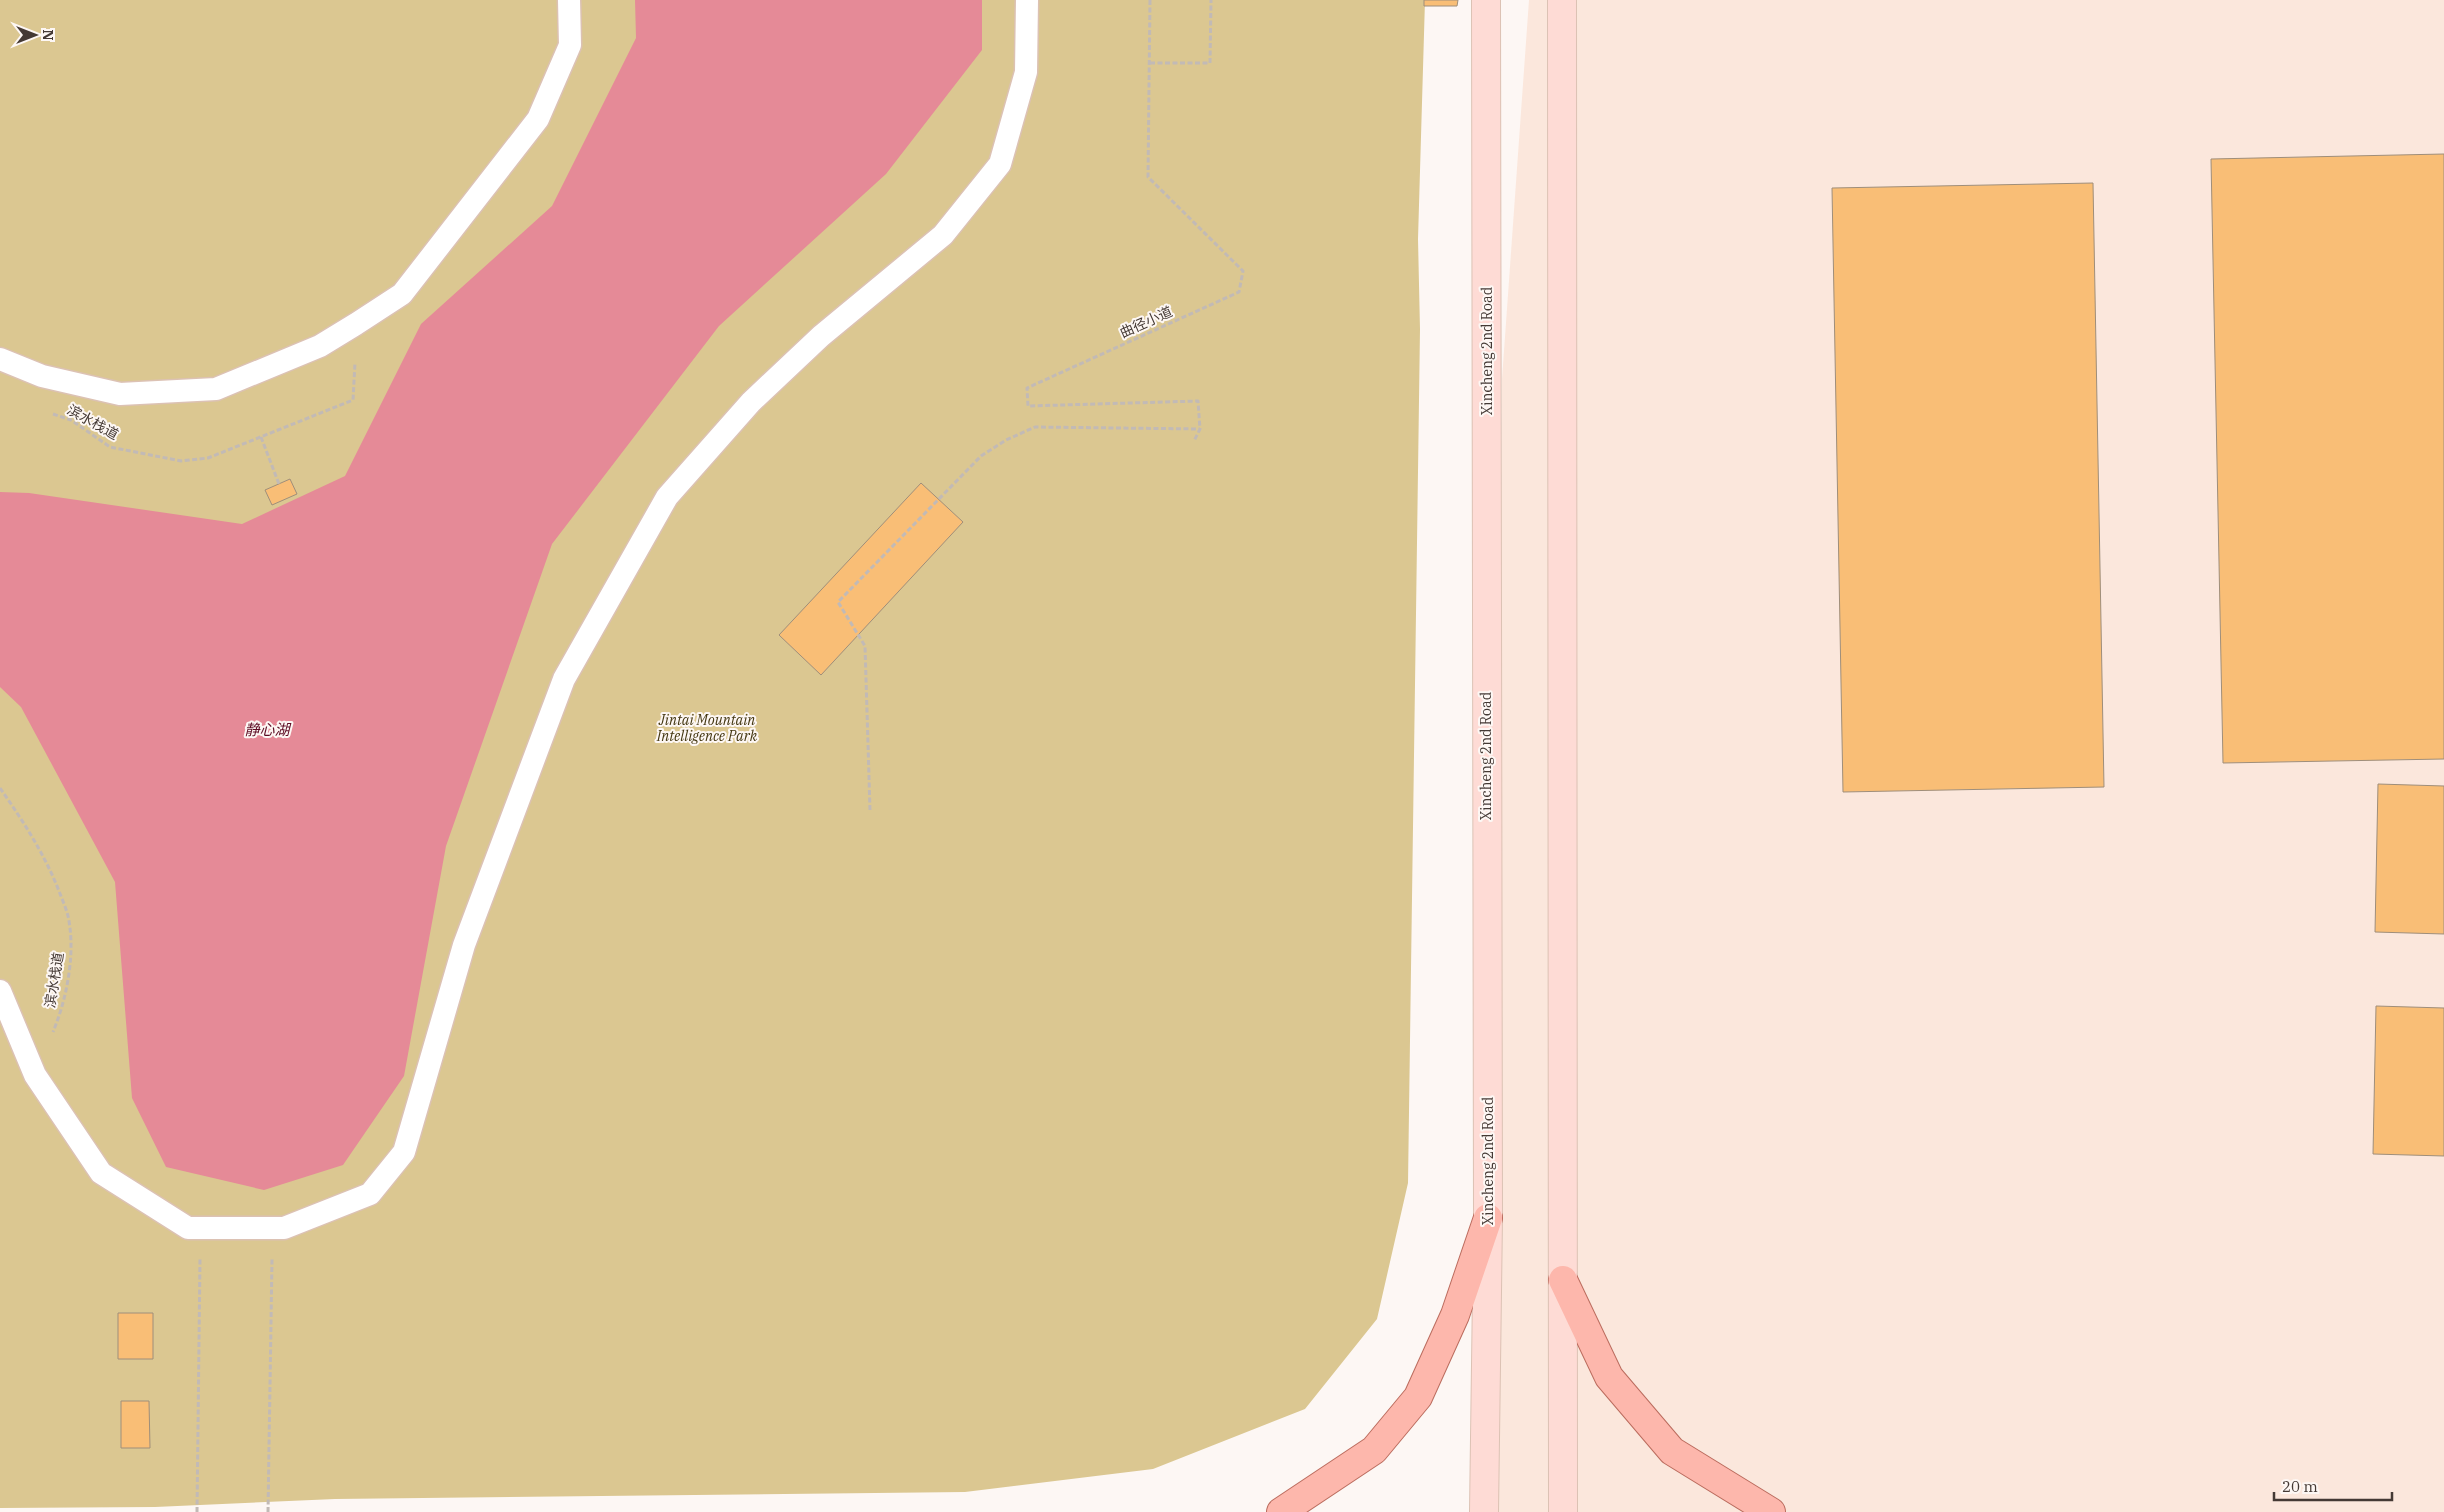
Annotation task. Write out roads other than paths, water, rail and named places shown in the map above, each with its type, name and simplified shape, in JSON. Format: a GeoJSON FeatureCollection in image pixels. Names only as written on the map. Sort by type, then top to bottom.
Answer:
{"type":"FeatureCollection","features":[{"type":"Feature","properties":{"kind":"main road"},"geometry":{"type":"LineString","coordinates":[[1280,1512],[1374,1450],[1418,1396],[1456,1315],[1488,1218]]}},
{"type":"Feature","properties":{"kind":"main road"},"geometry":{"type":"LineString","coordinates":[[1563,1280],[1609,1377],[1672,1451],[1771,1512]]}},
{"type":"Feature","properties":{"kind":"street","name":"Xincheng 2nd Road"},"geometry":{"type":"LineString","coordinates":[[1484,1512],[1488,1218],[1486,0]]}},
{"type":"Feature","properties":{"kind":"street"},"geometry":{"type":"LineString","coordinates":[[1562,0],[1563,1512]]}},
{"type":"Feature","properties":{"kind":"lane"},"geometry":{"type":"LineString","coordinates":[[0,359],[42,376],[120,394],[216,389],[320,346],[356,324],[402,294],[538,119],[570,45],[569,0]]}},
{"type":"Feature","properties":{"kind":"lane"},"geometry":{"type":"LineString","coordinates":[[0,991],[34,1073],[101,1173],[188,1228],[284,1228],[370,1194],[404,1152],[464,945],[564,679],[667,497],[751,402],[821,336],[943,235],[1000,164],[1026,72],[1026,0]]}},
{"type":"Feature","properties":{"kind":"water","name":"静心湖"},"geometry":{"type":"Polygon","coordinates":[[[635,0],[982,0],[982,50],[886,174],[719,326],[552,544],[446,846],[404,1076],[343,1165],[264,1190],[166,1167],[132,1098],[115,882],[21,707],[0,687],[0,492],[29,493],[242,524],[345,476],[421,324],[552,206],[636,38],[635,0]]]}},
{"type":"Feature","properties":{"kind":"park label","name":"Jintai Mountain Intelligence Park"},"geometry":{"type":"Point","coordinates":[707,728]}}]}
